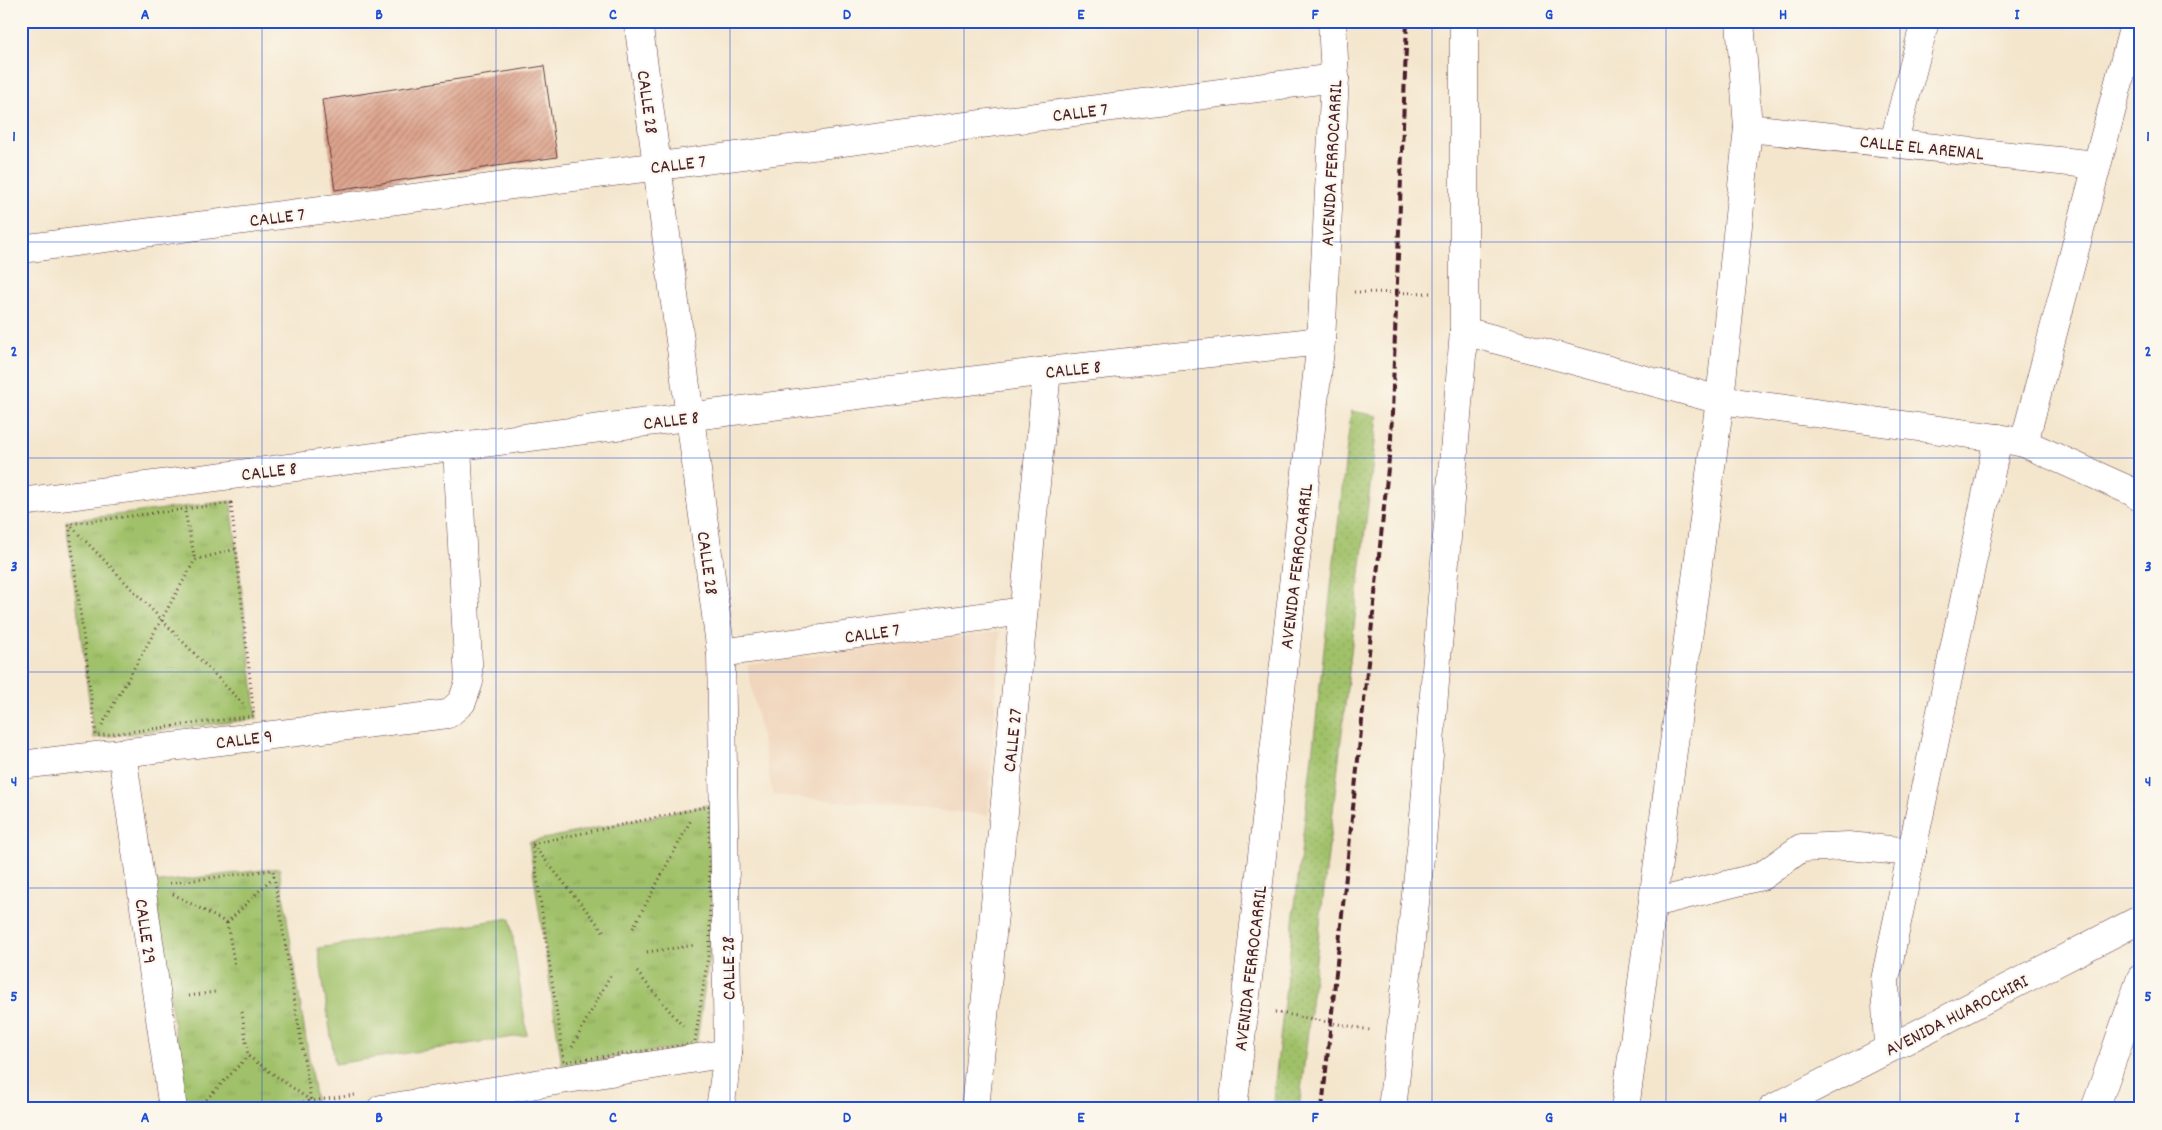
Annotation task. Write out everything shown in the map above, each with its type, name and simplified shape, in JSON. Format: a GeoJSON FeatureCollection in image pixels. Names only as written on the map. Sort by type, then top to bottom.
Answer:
{"type":"FeatureCollection","features":[{"type":"Feature","properties":{"kind":"street","name":"CALLE 28"},"geometry":{"type":"LineString","coordinates":[[638,21],[721,653],[728,1053],[720,1109]]}},
{"type":"Feature","properties":{"kind":"street","name":"AVENIDA FERROCARRIL"},"geometry":{"type":"LineString","coordinates":[[1233,1109],[1321,341],[1335,78],[1332,21]]}},
{"type":"Feature","properties":{"kind":"street"},"geometry":{"type":"LineString","coordinates":[[1392,1109],[1422,840],[1464,331],[1464,21]]}},
{"type":"Feature","properties":{"kind":"street"},"geometry":{"type":"LineString","coordinates":[[1625,1109],[1720,400],[1748,128],[1740,21]]}},
{"type":"Feature","properties":{"kind":"street"},"geometry":{"type":"LineString","coordinates":[[1894,142],[1925,21]]}},
{"type":"Feature","properties":{"kind":"street"},"geometry":{"type":"LineString","coordinates":[[2024,443],[2134,21]]}},
{"type":"Feature","properties":{"kind":"street","name":"CALLE 7"},"geometry":{"type":"LineString","coordinates":[[21,249],[1335,78]]}},
{"type":"Feature","properties":{"kind":"street","name":"CALLE EL ARENAL"},"geometry":{"type":"LineString","coordinates":[[1748,128],[1894,142],[2097,166]]}},
{"type":"Feature","properties":{"kind":"street"},"geometry":{"type":"LineString","coordinates":[[1464,331],[1720,400],[2024,443],[2133,492],[2141,498]]}},
{"type":"Feature","properties":{"kind":"street","name":"CALLE 8"},"geometry":{"type":"LineString","coordinates":[[21,502],[1047,371],[1321,341]]}},
{"type":"Feature","properties":{"kind":"street","name":"CALLE 27"},"geometry":{"type":"LineString","coordinates":[[975,1109],[1047,371]]}},
{"type":"Feature","properties":{"kind":"street"},"geometry":{"type":"LineString","coordinates":[[1888,1049],[1885,980],[1998,438]]}},
{"type":"Feature","properties":{"kind":"street","name":"CALLE 9"},"geometry":{"type":"LineString","coordinates":[[21,765],[106,748],[448,714],[462,702],[470,682],[457,446]]}},
{"type":"Feature","properties":{"kind":"street","name":"CALLE 7"},"geometry":{"type":"LineString","coordinates":[[721,653],[1023,611]]}},
{"type":"Feature","properties":{"kind":"street","name":"CALLE 29"},"geometry":{"type":"LineString","coordinates":[[106,748],[138,861],[173,1109]]}},
{"type":"Feature","properties":{"kind":"street"},"geometry":{"type":"LineString","coordinates":[[1653,903],[1762,876],[1801,848],[1848,846],[1912,852]]}},
{"type":"Feature","properties":{"kind":"street","name":"AVENIDA HUAROCHIRI"},"geometry":{"type":"LineString","coordinates":[[1772,1109],[2141,919]]}},
{"type":"Feature","properties":{"kind":"street"},"geometry":{"type":"LineString","coordinates":[[2095,1109],[2141,978]]}},
{"type":"Feature","properties":{"kind":"street"},"geometry":{"type":"LineString","coordinates":[[381,1109],[728,1053]]}},
{"type":"Feature","properties":{"kind":"path"},"geometry":{"type":"LineString","coordinates":[[1324,292],[1464,293]]}},
{"type":"Feature","properties":{"kind":"path"},"geometry":{"type":"LineString","coordinates":[[69,524],[231,503],[254,716]]}},
{"type":"Feature","properties":{"kind":"path"},"geometry":{"type":"LineString","coordinates":[[106,748],[161,620],[195,560],[184,509]]}},
{"type":"Feature","properties":{"kind":"path"},"geometry":{"type":"LineString","coordinates":[[69,524],[254,716]]}},
{"type":"Feature","properties":{"kind":"path"},"geometry":{"type":"LineString","coordinates":[[69,524],[106,748]]}},
{"type":"Feature","properties":{"kind":"path"},"geometry":{"type":"LineString","coordinates":[[195,560],[236,548]]}},
{"type":"Feature","properties":{"kind":"path"},"geometry":{"type":"LineString","coordinates":[[106,748],[254,716]]}},
{"type":"Feature","properties":{"kind":"path"},"geometry":{"type":"LineString","coordinates":[[532,844],[709,806],[710,943],[695,1041],[687,1046],[564,1062]]}},
{"type":"Feature","properties":{"kind":"path"},"geometry":{"type":"LineString","coordinates":[[633,928],[698,808]]}},
{"type":"Feature","properties":{"kind":"path"},"geometry":{"type":"LineString","coordinates":[[532,844],[604,932]]}},
{"type":"Feature","properties":{"kind":"path"},"geometry":{"type":"LineString","coordinates":[[532,844],[564,1062]]}},
{"type":"Feature","properties":{"kind":"path"},"geometry":{"type":"LineString","coordinates":[[138,861],[156,879],[157,885]]}},
{"type":"Feature","properties":{"kind":"path"},"geometry":{"type":"LineString","coordinates":[[157,885],[273,870],[311,1101]]}},
{"type":"Feature","properties":{"kind":"path"},"geometry":{"type":"LineString","coordinates":[[227,923],[274,875]]}},
{"type":"Feature","properties":{"kind":"path"},"geometry":{"type":"LineString","coordinates":[[157,885],[227,923]]}},
{"type":"Feature","properties":{"kind":"path"},"geometry":{"type":"LineString","coordinates":[[227,923],[235,967]]}},
{"type":"Feature","properties":{"kind":"path"},"geometry":{"type":"LineString","coordinates":[[648,952],[710,943]]}},
{"type":"Feature","properties":{"kind":"path"},"geometry":{"type":"LineString","coordinates":[[637,972],[695,1041]]}},
{"type":"Feature","properties":{"kind":"path"},"geometry":{"type":"LineString","coordinates":[[564,1062],[610,976]]}},
{"type":"Feature","properties":{"kind":"path"},"geometry":{"type":"LineString","coordinates":[[182,997],[215,992]]}},
{"type":"Feature","properties":{"kind":"path"},"geometry":{"type":"LineString","coordinates":[[1245,1006],[1400,1036]]}},
{"type":"Feature","properties":{"kind":"path"},"geometry":{"type":"LineString","coordinates":[[242,1012],[248,1056],[311,1101]]}},
{"type":"Feature","properties":{"kind":"path"},"geometry":{"type":"LineString","coordinates":[[198,1109],[248,1056]]}},
{"type":"Feature","properties":{"kind":"path"},"geometry":{"type":"LineString","coordinates":[[256,1109],[311,1101]]}},
{"type":"Feature","properties":{"kind":"shaded area"},"geometry":{"type":"Polygon","coordinates":[[[1000,631],[988,815],[773,795],[747,665],[1000,631]]]}},
{"type":"Feature","properties":{"kind":"green space"},"geometry":{"type":"Polygon","coordinates":[[[1351,411],[1378,416],[1299,1109],[1272,1109],[1351,411]]]}},
{"type":"Feature","properties":{"kind":"green space"},"geometry":{"type":"Polygon","coordinates":[[[231,501],[257,719],[94,738],[66,521],[231,501]]]}},
{"type":"Feature","properties":{"kind":"green space"},"geometry":{"type":"Polygon","coordinates":[[[712,804],[711,943],[695,1046],[562,1065],[529,842],[712,804]]]}},
{"type":"Feature","properties":{"kind":"green space"},"geometry":{"type":"Polygon","coordinates":[[[279,868],[316,1103],[276,1109],[186,1109],[153,883],[279,868]]]}},
{"type":"Feature","properties":{"kind":"green space"},"geometry":{"type":"Polygon","coordinates":[[[510,918],[527,1035],[335,1064],[318,948],[510,918]]]}},
{"type":"Feature","properties":{"kind":"building"},"geometry":{"type":"Polygon","coordinates":[[[544,66],[557,157],[335,190],[322,100],[544,66]]]}},
{"type":"Feature","properties":{"kind":"railway"},"geometry":{"type":"LineString","coordinates":[[1322,1109],[1391,439],[1407,21]]}}]}
